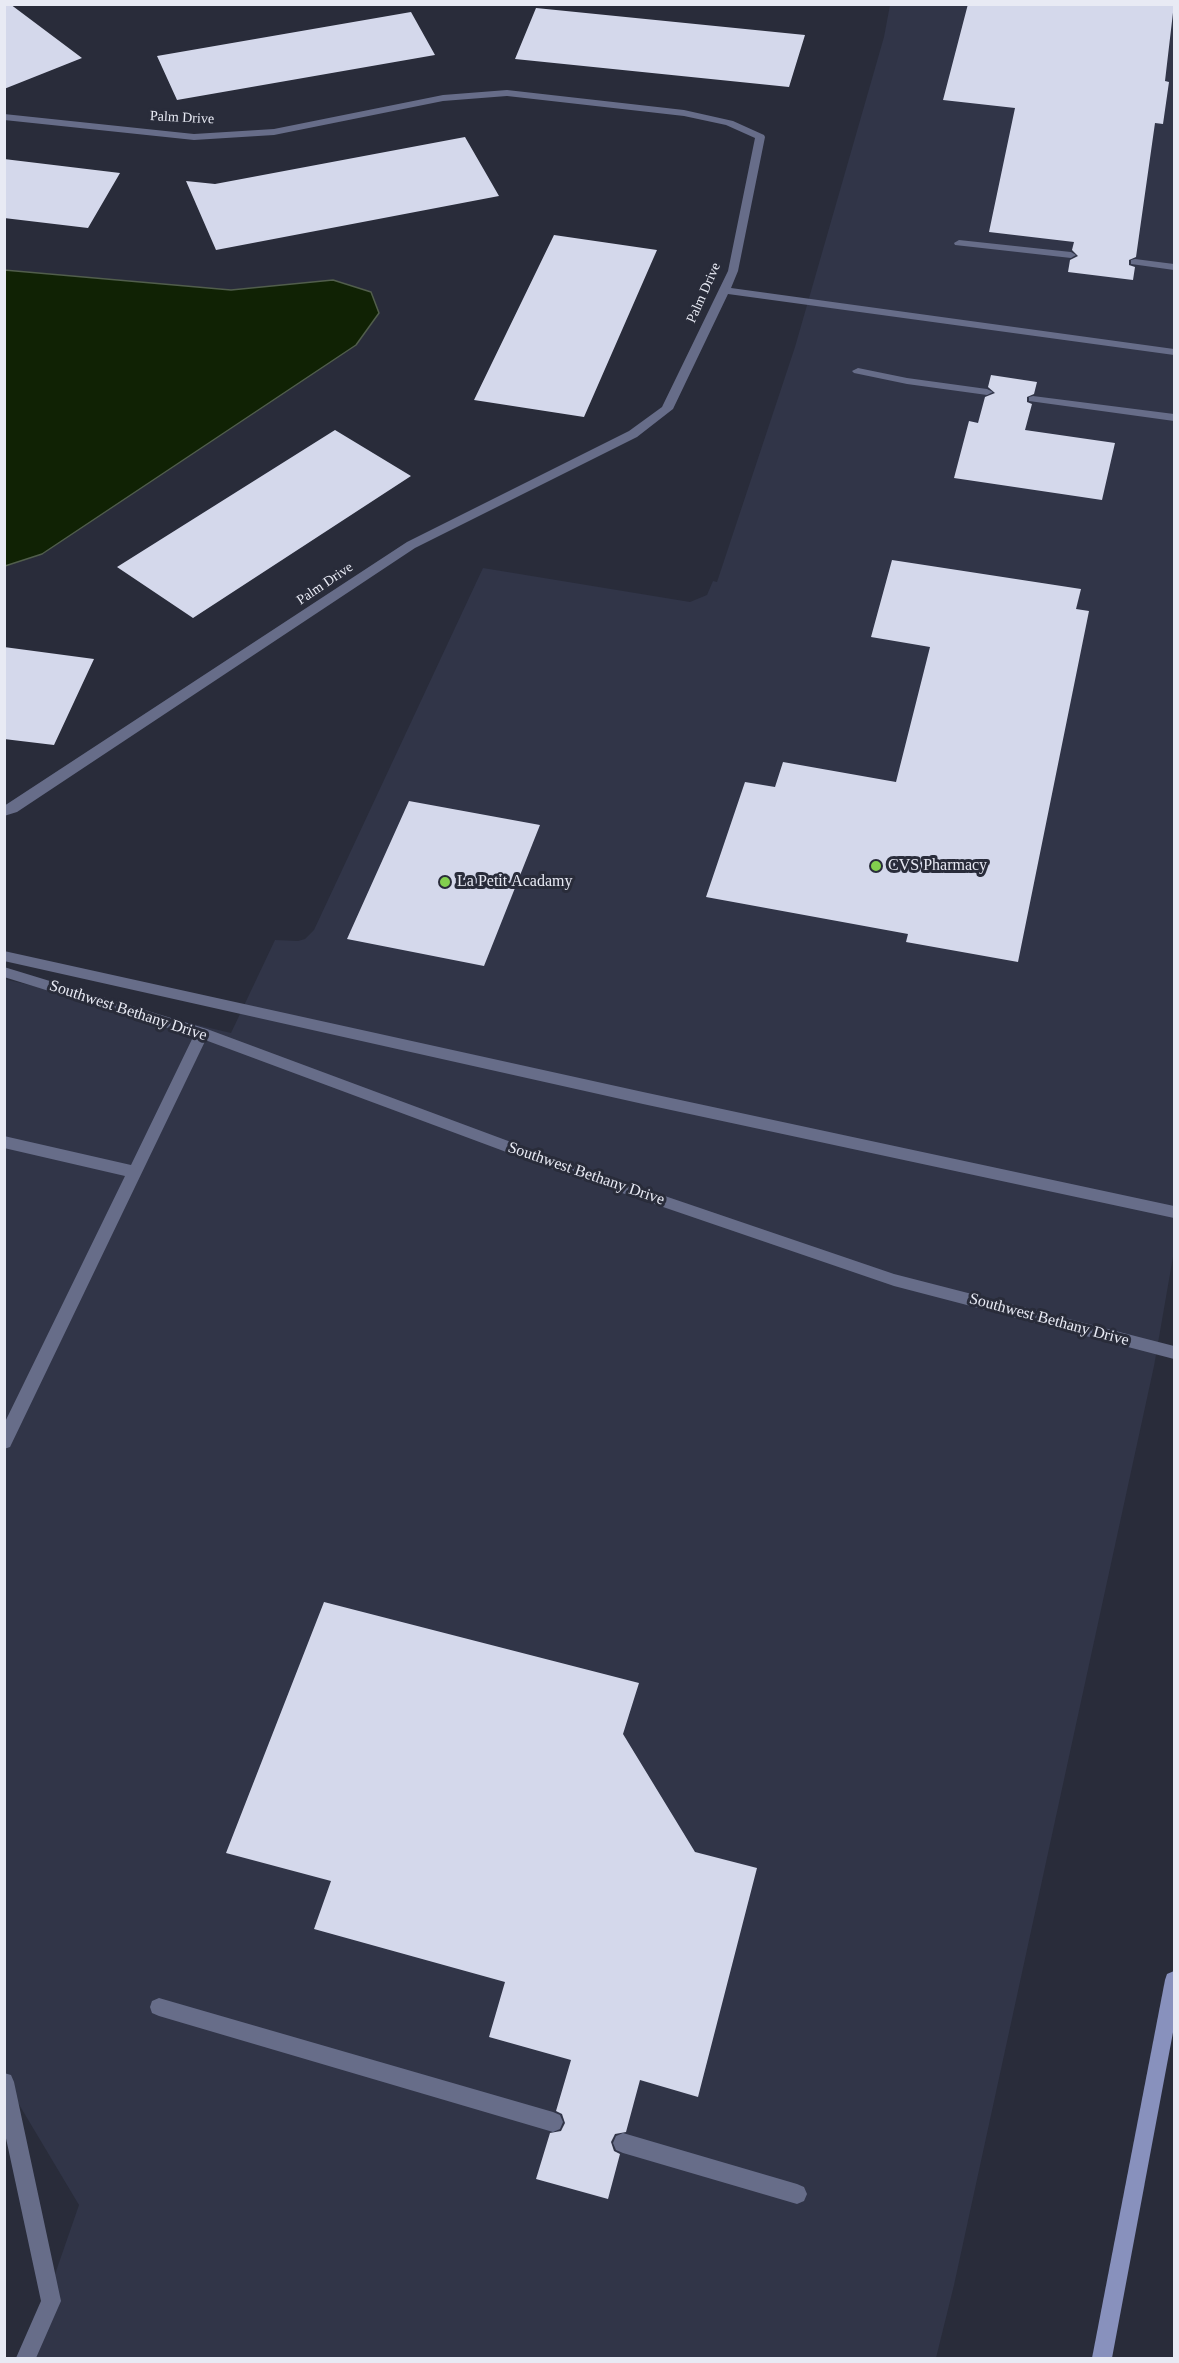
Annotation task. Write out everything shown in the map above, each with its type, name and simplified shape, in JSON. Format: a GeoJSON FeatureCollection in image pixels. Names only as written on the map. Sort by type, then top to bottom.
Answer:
{"type":"FeatureCollection","features":[{"type":"Feature","properties":{"kind":"main road"},"geometry":{"type":"LineString","coordinates":[[1102,2358],[1174,1980]]}},
{"type":"Feature","properties":{"kind":"street","name":"Palm Drive"},"geometry":{"type":"LineString","coordinates":[[4,117],[194,137],[274,132],[443,98],[507,93],[684,113],[729,123],[760,137],[733,271],[667,409],[633,434],[411,545],[12,809],[4,811]]}},
{"type":"Feature","properties":{"kind":"street"},"geometry":{"type":"LineString","coordinates":[[959,243],[1071,255]]}},
{"type":"Feature","properties":{"kind":"street"},"geometry":{"type":"LineString","coordinates":[[1135,262],[1174,267]]}},
{"type":"Feature","properties":{"kind":"street"},"geometry":{"type":"LineString","coordinates":[[723,290],[1174,352]]}},
{"type":"Feature","properties":{"kind":"street"},"geometry":{"type":"LineString","coordinates":[[858,371],[907,381],[987,392]]}},
{"type":"Feature","properties":{"kind":"street"},"geometry":{"type":"LineString","coordinates":[[1033,399],[1174,418]]}},
{"type":"Feature","properties":{"kind":"street","name":"Southwest Bethany Drive"},"geometry":{"type":"LineString","coordinates":[[4,956],[643,1098],[1174,1212]]}},
{"type":"Feature","properties":{"kind":"street","name":"Southwest Bethany Drive"},"geometry":{"type":"LineString","coordinates":[[4,972],[202,1033],[557,1165],[894,1280],[1174,1353]]}},
{"type":"Feature","properties":{"kind":"street"},"geometry":{"type":"LineString","coordinates":[[4,1442],[202,1033]]}},
{"type":"Feature","properties":{"kind":"street"},"geometry":{"type":"LineString","coordinates":[[4,1142],[135,1172]]}},
{"type":"Feature","properties":{"kind":"street"},"geometry":{"type":"LineString","coordinates":[[159,2007],[553,2122]]}},
{"type":"Feature","properties":{"kind":"street"},"geometry":{"type":"LineString","coordinates":[[4,2082],[51,2301],[26,2358]]}},
{"type":"Feature","properties":{"kind":"street"},"geometry":{"type":"LineString","coordinates":[[623,2143],[797,2194]]}},
{"type":"Feature","properties":{"kind":"shaded area"},"geometry":{"type":"Polygon","coordinates":[[[890,5],[1174,5],[1174,1251],[1154,1366],[954,2285],[936,2358],[26,2358],[79,2205],[5,2081],[4,979],[231,1033],[275,940],[298,941],[305,939],[314,930],[483,568],[690,602],[707,595],[713,581],[717,582],[795,347],[884,37],[890,5]]]}},
{"type":"Feature","properties":{"kind":"shaded area"},"geometry":{"type":"Polygon","coordinates":[[[4,270],[231,290],[333,280],[371,292],[379,313],[356,345],[42,554],[5,566],[4,270]]]}},
{"type":"Feature","properties":{"kind":"building"},"geometry":{"type":"Polygon","coordinates":[[[4,4],[10,4],[82,58],[4,89],[4,4]]]}},
{"type":"Feature","properties":{"kind":"building"},"geometry":{"type":"Polygon","coordinates":[[[968,4],[1174,4],[1165,81],[1169,82],[1163,124],[1155,123],[1136,257],[1129,260],[1129,265],[1135,267],[1133,280],[1068,272],[1070,260],[1078,256],[1072,250],[1074,242],[989,232],[1015,108],[943,100],[968,4]]]}},
{"type":"Feature","properties":{"kind":"building"},"geometry":{"type":"Polygon","coordinates":[[[536,8],[805,35],[789,87],[515,59],[536,8]]]}},
{"type":"Feature","properties":{"kind":"building"},"geometry":{"type":"Polygon","coordinates":[[[411,12],[435,55],[177,100],[157,56],[411,12]]]}},
{"type":"Feature","properties":{"kind":"building"},"geometry":{"type":"Polygon","coordinates":[[[465,137],[499,196],[216,250],[186,181],[215,184],[465,137]]]}},
{"type":"Feature","properties":{"kind":"building"},"geometry":{"type":"Polygon","coordinates":[[[4,159],[120,173],[88,228],[4,218],[4,159]]]}},
{"type":"Feature","properties":{"kind":"building"},"geometry":{"type":"Polygon","coordinates":[[[554,235],[657,250],[584,417],[474,400],[554,235]]]}},
{"type":"Feature","properties":{"kind":"building"},"geometry":{"type":"Polygon","coordinates":[[[991,375],[1037,382],[1034,394],[1027,397],[1027,402],[1032,404],[1025,430],[1115,443],[1102,500],[954,478],[969,421],[978,423],[985,397],[995,393],[988,387],[991,375]]]}},
{"type":"Feature","properties":{"kind":"building"},"geometry":{"type":"Polygon","coordinates":[[[335,430],[411,476],[193,618],[117,567],[335,430]]]}},
{"type":"Feature","properties":{"kind":"building"},"geometry":{"type":"Polygon","coordinates":[[[892,560],[1081,589],[1076,609],[1089,611],[1018,962],[906,942],[908,934],[706,897],[745,782],[775,787],[783,762],[896,782],[930,647],[871,637],[892,560]]]}},
{"type":"Feature","properties":{"kind":"building"},"geometry":{"type":"Polygon","coordinates":[[[4,647],[94,659],[54,745],[4,739],[4,647]]]}},
{"type":"Feature","properties":{"kind":"building","name":"La Petit Acadamy"},"geometry":{"type":"Polygon","coordinates":[[[409,801],[540,825],[484,966],[347,939],[409,801]]]}},
{"type":"Feature","properties":{"kind":"building"},"geometry":{"type":"Polygon","coordinates":[[[324,1602],[639,1683],[623,1734],[695,1852],[757,1868],[698,2097],[640,2080],[626,2132],[615,2134],[611,2142],[614,2151],[620,2154],[608,2199],[536,2179],[550,2133],[561,2131],[565,2123],[562,2114],[556,2111],[571,2060],[489,2037],[505,1982],[314,1929],[331,1881],[226,1853],[324,1602]]]}},
{"type":"Feature","properties":{"kind":"place","name":"CVS Pharmacy"},"geometry":{"type":"Point","coordinates":[876,866]}},
{"type":"Feature","properties":{"kind":"place","name":"La Petit Acadamy"},"geometry":{"type":"Point","coordinates":[445,882]}}]}
